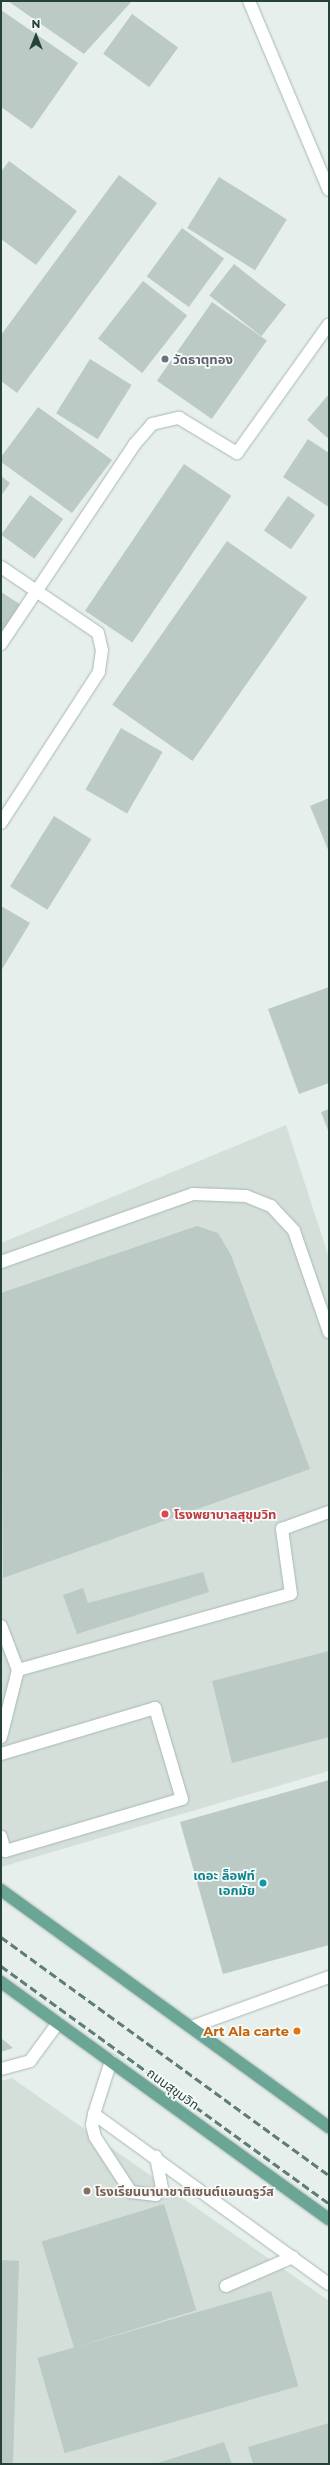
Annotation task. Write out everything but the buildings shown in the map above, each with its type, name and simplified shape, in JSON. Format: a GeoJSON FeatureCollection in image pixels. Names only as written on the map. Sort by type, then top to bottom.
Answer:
{"type":"FeatureCollection","features":[{"type":"Feature","properties":{"kind":"main road"},"geometry":{"type":"LineString","coordinates":[[1,1890],[329,2127]]}},
{"type":"Feature","properties":{"kind":"main road","name":"ถนนสุขุมวิท"},"geometry":{"type":"LineString","coordinates":[[1,1982],[329,2219]]}},
{"type":"Feature","properties":{"kind":"street"},"geometry":{"type":"LineString","coordinates":[[249,1],[329,190]]}},
{"type":"Feature","properties":{"kind":"street"},"geometry":{"type":"LineString","coordinates":[[1,644],[134,445],[152,424],[179,418],[237,453],[329,324]]}},
{"type":"Feature","properties":{"kind":"street"},"geometry":{"type":"LineString","coordinates":[[1,567],[37,590],[98,633],[102,650],[99,672],[1,823]]}},
{"type":"Feature","properties":{"kind":"street"},"geometry":{"type":"LineString","coordinates":[[1,1262],[193,1194],[246,1196],[271,1206],[294,1230],[329,1332]]}},
{"type":"Feature","properties":{"kind":"street"},"geometry":{"type":"LineString","coordinates":[[18,1670],[291,1594],[282,1529],[329,1512]]}},
{"type":"Feature","properties":{"kind":"street"},"geometry":{"type":"LineString","coordinates":[[1,1626],[18,1670],[1,1737]]}},
{"type":"Feature","properties":{"kind":"street"},"geometry":{"type":"LineString","coordinates":[[1,1754],[155,1708],[182,1799],[5,1851],[1,1837]]}},
{"type":"Feature","properties":{"kind":"street"},"geometry":{"type":"LineString","coordinates":[[191,2027],[329,1977]]}},
{"type":"Feature","properties":{"kind":"street"},"geometry":{"type":"LineString","coordinates":[[1,2068],[30,2061],[58,2023]]}},
{"type":"Feature","properties":{"kind":"street"},"geometry":{"type":"LineString","coordinates":[[111,2061],[94,2114],[92,2125],[96,2138],[131,2192],[156,2195],[162,2188],[156,2157]]}},
{"type":"Feature","properties":{"kind":"street"},"geometry":{"type":"LineString","coordinates":[[94,2114],[156,2157],[329,2284]]}},
{"type":"Feature","properties":{"kind":"street"},"geometry":{"type":"LineString","coordinates":[[226,2286],[293,2257]]}},
{"type":"Feature","properties":{"kind":"shaded area","name":"โรงพยาบาลสุขุมวิท"},"geometry":{"type":"Polygon","coordinates":[[[286,1125],[329,1258],[329,1771],[1,1867],[1,1243],[286,1125]]]}},
{"type":"Feature","properties":{"kind":"shaded area","name":"โรงเรียนนานาชาติเซนต์แอนดรูว์ส"},"geometry":{"type":"Polygon","coordinates":[[[12,2078],[329,2301],[329,2464],[1,2464],[1,2081],[12,2078]]]}},
{"type":"Feature","properties":{"kind":"railway"},"geometry":{"type":"LineString","coordinates":[[1,1937],[329,2175]]}},
{"type":"Feature","properties":{"kind":"railway"},"geometry":{"type":"LineString","coordinates":[[1,1966],[329,2203]]}},
{"type":"Feature","properties":{"kind":"place","name":"วัดธาตุทอง"},"geometry":{"type":"Point","coordinates":[165,359]}},
{"type":"Feature","properties":{"kind":"place","name":"โรงพยาบาลสุขุมวิท"},"geometry":{"type":"Point","coordinates":[165,1514]}},
{"type":"Feature","properties":{"kind":"place","name":"เดอะ ล็อฟท์ เอกมัย"},"geometry":{"type":"Point","coordinates":[263,1883]}},
{"type":"Feature","properties":{"kind":"place","name":"Art Ala carte"},"geometry":{"type":"Point","coordinates":[297,2031]}},
{"type":"Feature","properties":{"kind":"place","name":"โรงเรียนนานาชาติเซนต์แอนดรูว์ส"},"geometry":{"type":"Point","coordinates":[87,2191]}}]}
